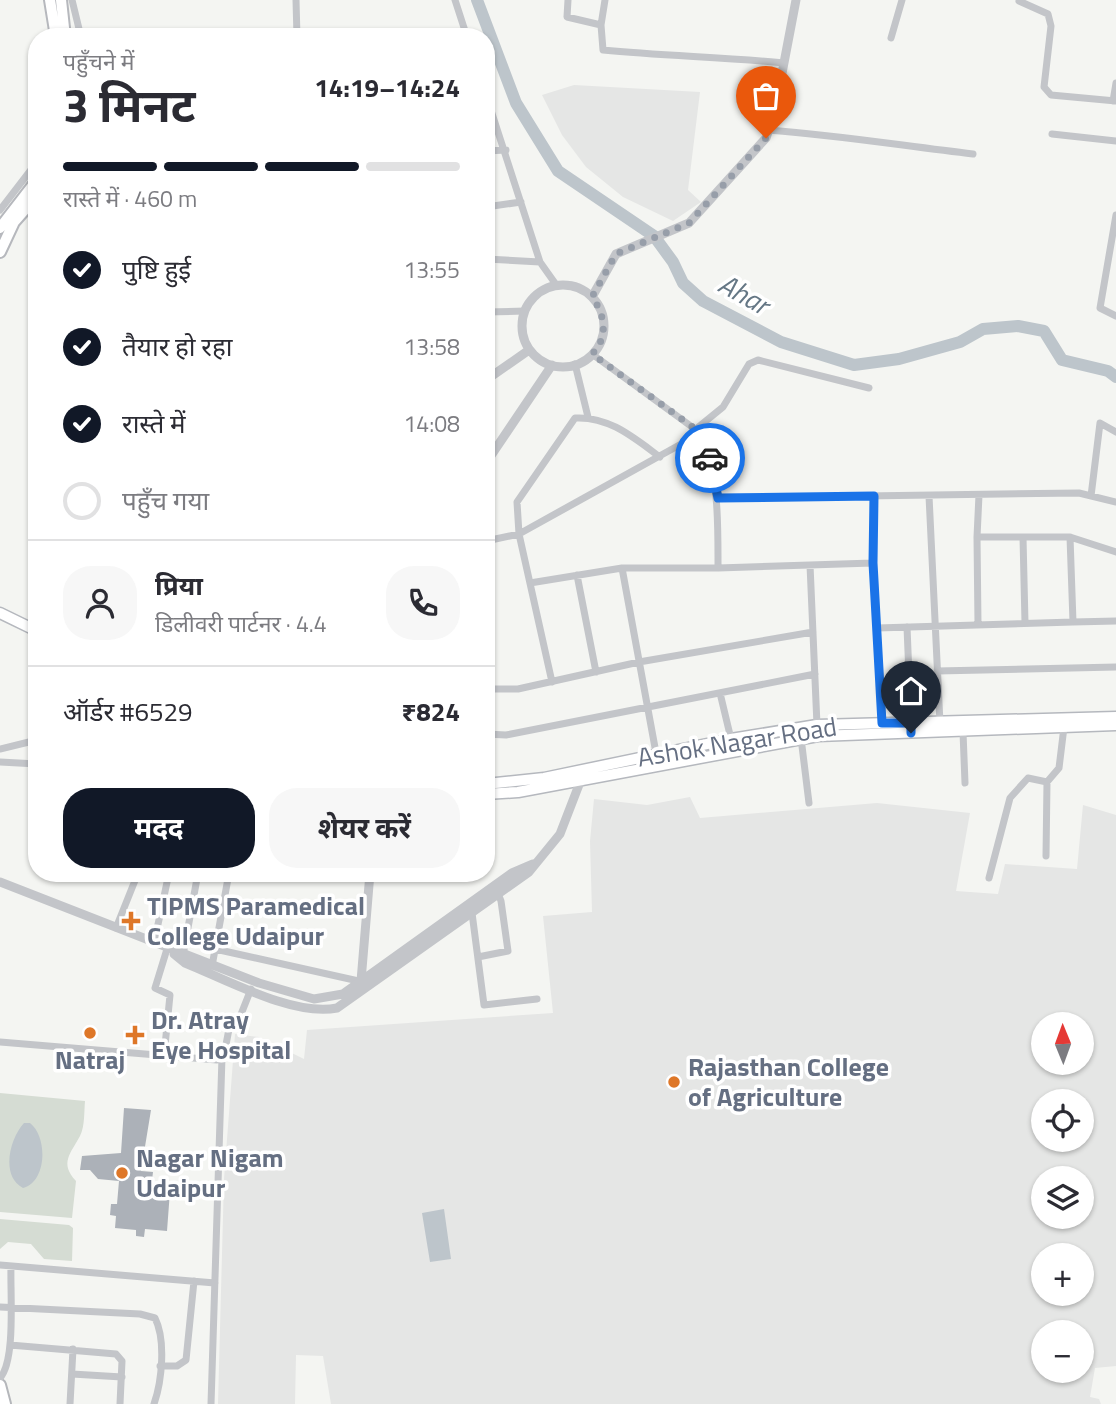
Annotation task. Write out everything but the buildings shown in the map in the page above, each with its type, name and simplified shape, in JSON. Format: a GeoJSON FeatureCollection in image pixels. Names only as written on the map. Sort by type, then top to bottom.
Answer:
{"type":"FeatureCollection","features":[{"type":"Feature","properties":{"kind":"main road"},"geometry":{"type":"LineString","coordinates":[[50,0],[55,28]]}},
{"type":"Feature","properties":{"kind":"main road"},"geometry":{"type":"LineString","coordinates":[[61,0],[64,28]]}},
{"type":"Feature","properties":{"kind":"main road"},"geometry":{"type":"LineString","coordinates":[[0,228],[28,192]]}},
{"type":"Feature","properties":{"kind":"main road"},"geometry":{"type":"LineString","coordinates":[[0,252],[14,222],[28,206]]}},
{"type":"Feature","properties":{"kind":"main road"},"geometry":{"type":"LineString","coordinates":[[0,613],[28,627]]}},
{"type":"Feature","properties":{"kind":"main road"},"geometry":{"type":"LineString","coordinates":[[0,620],[28,633]]}},
{"type":"Feature","properties":{"kind":"main road","name":"Ashok Nagar Road"},"geometry":{"type":"LineString","coordinates":[[495,783],[519,782],[656,753],[817,725],[882,723],[911,728],[940,723],[1116,717]]}},
{"type":"Feature","properties":{"kind":"main road"},"geometry":{"type":"LineString","coordinates":[[495,793],[581,781],[801,738],[911,728],[962,732],[1116,725]]}},
{"type":"Feature","properties":{"kind":"main road"},"geometry":{"type":"LineString","coordinates":[[0,1385],[5,1404]]}},
{"type":"Feature","properties":{"kind":"street"},"geometry":{"type":"LineString","coordinates":[[72,0],[79,28]]}},
{"type":"Feature","properties":{"kind":"street"},"geometry":{"type":"LineString","coordinates":[[296,0],[297,28]]}},
{"type":"Feature","properties":{"kind":"street"},"geometry":{"type":"LineString","coordinates":[[455,0],[464,28]]}},
{"type":"Feature","properties":{"kind":"street"},"geometry":{"type":"LineString","coordinates":[[568,0],[567,17],[601,25]]}},
{"type":"Feature","properties":{"kind":"street"},"geometry":{"type":"LineString","coordinates":[[605,0],[601,25],[603,50],[784,63]]}},
{"type":"Feature","properties":{"kind":"street"},"geometry":{"type":"LineString","coordinates":[[592,297],[616,254],[689,223],[766,138],[796,0]]}},
{"type":"Feature","properties":{"kind":"street"},"geometry":{"type":"LineString","coordinates":[[891,38],[902,0]]}},
{"type":"Feature","properties":{"kind":"street"},"geometry":{"type":"LineString","coordinates":[[1013,0],[1019,0],[1048,14],[1049,49],[1044,88],[1051,95],[1114,101],[1116,83]]}},
{"type":"Feature","properties":{"kind":"street"},"geometry":{"type":"LineString","coordinates":[[495,120],[540,262],[557,286]]}},
{"type":"Feature","properties":{"kind":"street"},"geometry":{"type":"LineString","coordinates":[[768,130],[844,136],[875,143],[973,154]]}},
{"type":"Feature","properties":{"kind":"street"},"geometry":{"type":"LineString","coordinates":[[1052,134],[1116,141]]}},
{"type":"Feature","properties":{"kind":"street"},"geometry":{"type":"LineString","coordinates":[[495,151],[506,150]]}},
{"type":"Feature","properties":{"kind":"street"},"geometry":{"type":"LineString","coordinates":[[0,210],[28,174]]}},
{"type":"Feature","properties":{"kind":"street"},"geometry":{"type":"LineString","coordinates":[[495,206],[521,202]]}},
{"type":"Feature","properties":{"kind":"street"},"geometry":{"type":"LineString","coordinates":[[1116,215],[1100,308],[1116,316]]}},
{"type":"Feature","properties":{"kind":"street"},"geometry":{"type":"LineString","coordinates":[[495,260],[540,262]]}},
{"type":"Feature","properties":{"kind":"street"},"geometry":{"type":"LineString","coordinates":[[557,286],[572,286],[592,297],[601,309],[604,325],[602,339],[592,354],[575,364],[552,365],[542,362],[529,350],[523,337],[525,311],[537,294],[557,286]]}},
{"type":"Feature","properties":{"kind":"street"},"geometry":{"type":"LineString","coordinates":[[495,313],[525,311]]}},
{"type":"Feature","properties":{"kind":"street"},"geometry":{"type":"LineString","coordinates":[[495,374],[529,350]]}},
{"type":"Feature","properties":{"kind":"street"},"geometry":{"type":"LineString","coordinates":[[592,354],[698,431],[714,469],[718,498],[718,568]]}},
{"type":"Feature","properties":{"kind":"street"},"geometry":{"type":"LineString","coordinates":[[495,539],[519,534],[660,457],[698,431],[723,407],[749,364],[758,360],[869,388]]}},
{"type":"Feature","properties":{"kind":"street"},"geometry":{"type":"LineString","coordinates":[[575,364],[589,417]]}},
{"type":"Feature","properties":{"kind":"street"},"geometry":{"type":"LineString","coordinates":[[495,450],[552,365]]}},
{"type":"Feature","properties":{"kind":"street"},"geometry":{"type":"LineString","coordinates":[[552,682],[519,534],[517,502],[575,418],[589,417],[622,429],[660,457]]}},
{"type":"Feature","properties":{"kind":"street"},"geometry":{"type":"LineString","coordinates":[[1091,496],[1100,423],[1116,432]]}},
{"type":"Feature","properties":{"kind":"street"},"geometry":{"type":"LineString","coordinates":[[718,498],[1079,493],[1116,502]]}},
{"type":"Feature","properties":{"kind":"street"},"geometry":{"type":"LineString","coordinates":[[978,624],[979,495]]}},
{"type":"Feature","properties":{"kind":"street"},"geometry":{"type":"LineString","coordinates":[[874,496],[873,563],[882,723]]}},
{"type":"Feature","properties":{"kind":"street"},"geometry":{"type":"LineString","coordinates":[[929,496],[940,723]]}},
{"type":"Feature","properties":{"kind":"street"},"geometry":{"type":"LineString","coordinates":[[977,537],[1070,537],[1116,552]]}},
{"type":"Feature","properties":{"kind":"street"},"geometry":{"type":"LineString","coordinates":[[1023,537],[1025,623]]}},
{"type":"Feature","properties":{"kind":"street"},"geometry":{"type":"LineString","coordinates":[[1070,537],[1073,622]]}},
{"type":"Feature","properties":{"kind":"street"},"geometry":{"type":"LineString","coordinates":[[530,583],[622,568],[873,563]]}},
{"type":"Feature","properties":{"kind":"street"},"geometry":{"type":"LineString","coordinates":[[810,565],[817,725]]}},
{"type":"Feature","properties":{"kind":"street"},"geometry":{"type":"LineString","coordinates":[[622,568],[656,753]]}},
{"type":"Feature","properties":{"kind":"street"},"geometry":{"type":"LineString","coordinates":[[577,575],[596,672]]}},
{"type":"Feature","properties":{"kind":"street"},"geometry":{"type":"LineString","coordinates":[[877,628],[1116,621]]}},
{"type":"Feature","properties":{"kind":"street"},"geometry":{"type":"LineString","coordinates":[[907,627],[911,728]]}},
{"type":"Feature","properties":{"kind":"street"},"geometry":{"type":"LineString","coordinates":[[495,688],[519,689],[639,662],[813,632]]}},
{"type":"Feature","properties":{"kind":"street"},"geometry":{"type":"LineString","coordinates":[[937,671],[1116,667]]}},
{"type":"Feature","properties":{"kind":"street"},"geometry":{"type":"LineString","coordinates":[[495,734],[506,735],[815,674]]}},
{"type":"Feature","properties":{"kind":"street"},"geometry":{"type":"LineString","coordinates":[[720,693],[731,739]]}},
{"type":"Feature","properties":{"kind":"street"},"geometry":{"type":"LineString","coordinates":[[1046,856],[1047,782],[1059,768],[1064,727]]}},
{"type":"Feature","properties":{"kind":"street"},"geometry":{"type":"LineString","coordinates":[[962,732],[965,783]]}},
{"type":"Feature","properties":{"kind":"street"},"geometry":{"type":"LineString","coordinates":[[801,738],[809,803]]}},
{"type":"Feature","properties":{"kind":"street"},"geometry":{"type":"LineString","coordinates":[[0,749],[28,742]]}},
{"type":"Feature","properties":{"kind":"street"},"geometry":{"type":"LineString","coordinates":[[0,762],[28,764]]}},
{"type":"Feature","properties":{"kind":"street"},"geometry":{"type":"LineString","coordinates":[[169,949],[180,961],[304,1009],[320,1010],[341,1006],[366,981],[533,864],[560,834],[583,770]]}},
{"type":"Feature","properties":{"kind":"street"},"geometry":{"type":"LineString","coordinates":[[989,878],[1010,798],[1028,778],[1047,782]]}},
{"type":"Feature","properties":{"kind":"street"},"geometry":{"type":"LineString","coordinates":[[116,928],[134,882]]}},
{"type":"Feature","properties":{"kind":"street"},"geometry":{"type":"LineString","coordinates":[[154,943],[167,882]]}},
{"type":"Feature","properties":{"kind":"street"},"geometry":{"type":"LineString","coordinates":[[183,955],[196,882]]}},
{"type":"Feature","properties":{"kind":"street"},"geometry":{"type":"LineString","coordinates":[[212,966],[227,882]]}},
{"type":"Feature","properties":{"kind":"street"},"geometry":{"type":"LineString","coordinates":[[366,981],[363,957],[369,882]]}},
{"type":"Feature","properties":{"kind":"street"},"geometry":{"type":"LineString","coordinates":[[3,886],[212,966],[314,999],[338,997],[366,981],[472,913],[496,890]]}},
{"type":"Feature","properties":{"kind":"street"},"geometry":{"type":"LineString","coordinates":[[478,957],[508,952],[496,890]]}},
{"type":"Feature","properties":{"kind":"street"},"geometry":{"type":"LineString","coordinates":[[472,913],[484,1005],[537,999]]}},
{"type":"Feature","properties":{"kind":"street"},"geometry":{"type":"LineString","coordinates":[[164,1056],[170,995],[155,988],[169,949]]}},
{"type":"Feature","properties":{"kind":"street"},"geometry":{"type":"LineString","coordinates":[[215,949],[366,981]]}},
{"type":"Feature","properties":{"kind":"street"},"geometry":{"type":"LineString","coordinates":[[211,1404],[222,1058],[229,1030],[236,1027],[251,989]]}},
{"type":"Feature","properties":{"kind":"street"},"geometry":{"type":"LineString","coordinates":[[0,1042],[213,1060],[222,1058]]}},
{"type":"Feature","properties":{"kind":"street"},"geometry":{"type":"LineString","coordinates":[[0,1265],[215,1283]]}},
{"type":"Feature","properties":{"kind":"street"},"geometry":{"type":"LineString","coordinates":[[0,1378],[5,1373],[10,1345],[11,1266]]}},
{"type":"Feature","properties":{"kind":"street"},"geometry":{"type":"LineString","coordinates":[[160,1366],[177,1366],[186,1360],[194,1281]]}},
{"type":"Feature","properties":{"kind":"street"},"geometry":{"type":"LineString","coordinates":[[0,1307],[140,1314],[155,1318],[160,1327],[160,1366],[154,1404]]}},
{"type":"Feature","properties":{"kind":"street"},"geometry":{"type":"LineString","coordinates":[[10,1345],[116,1354],[121,1361],[120,1404]]}},
{"type":"Feature","properties":{"kind":"street"},"geometry":{"type":"LineString","coordinates":[[70,1404],[73,1349]]}},
{"type":"Feature","properties":{"kind":"street"},"geometry":{"type":"LineString","coordinates":[[72,1374],[122,1377]]}},
{"type":"Feature","properties":{"kind":"shaded area"},"geometry":{"type":"Polygon","coordinates":[[[574,85],[700,92],[688,190],[701,202],[673,221],[623,197],[586,167],[562,135],[542,95],[574,85]]]}},
{"type":"Feature","properties":{"kind":"shaded area","name":"Rajasthan College of Agriculture"},"geometry":{"type":"Polygon","coordinates":[[[690,797],[700,818],[877,803],[970,813],[956,891],[998,894],[1005,864],[1077,869],[1083,805],[1116,815],[1116,1366],[1095,1368],[1094,1374],[1094,1320],[1031,1320],[1031,1383],[1092,1383],[1090,1397],[1099,1399],[1101,1404],[331,1404],[323,1356],[296,1355],[295,1404],[218,1404],[224,1179],[235,1034],[259,1037],[304,1059],[307,1030],[553,1013],[543,916],[592,912],[590,841],[594,799],[647,805],[690,797]]]}},
{"type":"Feature","properties":{"kind":"shaded area"},"geometry":{"type":"Polygon","coordinates":[[[0,1093],[85,1101],[82,1132],[67,1163],[76,1181],[72,1218],[0,1212],[0,1093]]]}},
{"type":"Feature","properties":{"kind":"shaded area"},"geometry":{"type":"Polygon","coordinates":[[[24,1123],[30,1123],[40,1138],[41,1168],[31,1184],[23,1188],[11,1175],[11,1147],[24,1123]]]}},
{"type":"Feature","properties":{"kind":"shaded area"},"geometry":{"type":"Polygon","coordinates":[[[444,1209],[451,1259],[430,1262],[422,1213],[444,1209]]]}},
{"type":"Feature","properties":{"kind":"shaded area"},"geometry":{"type":"Polygon","coordinates":[[[0,1219],[69,1225],[73,1228],[72,1261],[44,1259],[31,1244],[8,1242],[0,1249],[0,1219]]]}},
{"type":"Feature","properties":{"kind":"waterway","name":"Ahar"},"geometry":{"type":"LineString","coordinates":[[477,0],[488,28]]}},
{"type":"Feature","properties":{"kind":"waterway","name":"Ahar"},"geometry":{"type":"LineString","coordinates":[[495,48],[516,103],[558,171],[654,236],[673,262],[683,283],[703,301],[781,342],[854,365],[899,359],[960,342],[983,329],[1018,326],[1044,331],[1062,360],[1108,371],[1116,377]]}},
{"type":"Feature","properties":{"kind":"way so far"},"geometry":{"type":"LineString","coordinates":[[710,458],[701,433],[629,384],[592,354],[602,339],[604,325],[601,309],[592,297],[616,254],[689,223],[766,138]]}},
{"type":"Feature","properties":{"kind":"place","name":"TIPMS Paramedical College Udaipur"},"geometry":{"type":"Point","coordinates":[131,921]}},
{"type":"Feature","properties":{"kind":"place","name":"Natraj"},"geometry":{"type":"Point","coordinates":[90,1033]}},
{"type":"Feature","properties":{"kind":"place","name":"Dr. Atray Eye Hospital"},"geometry":{"type":"Point","coordinates":[135,1035]}},
{"type":"Feature","properties":{"kind":"place","name":"Rajasthan College of Agriculture"},"geometry":{"type":"Point","coordinates":[674,1082]}},
{"type":"Feature","properties":{"kind":"place","name":"Nagar Nigam Udaipur"},"geometry":{"type":"Point","coordinates":[122,1173]}},
{"type":"Feature","properties":{"kind":"route"},"geometry":{"type":"LineString","coordinates":[[710,458],[718,498],[874,496],[873,563],[882,723],[911,723],[911,733]]}}]}
